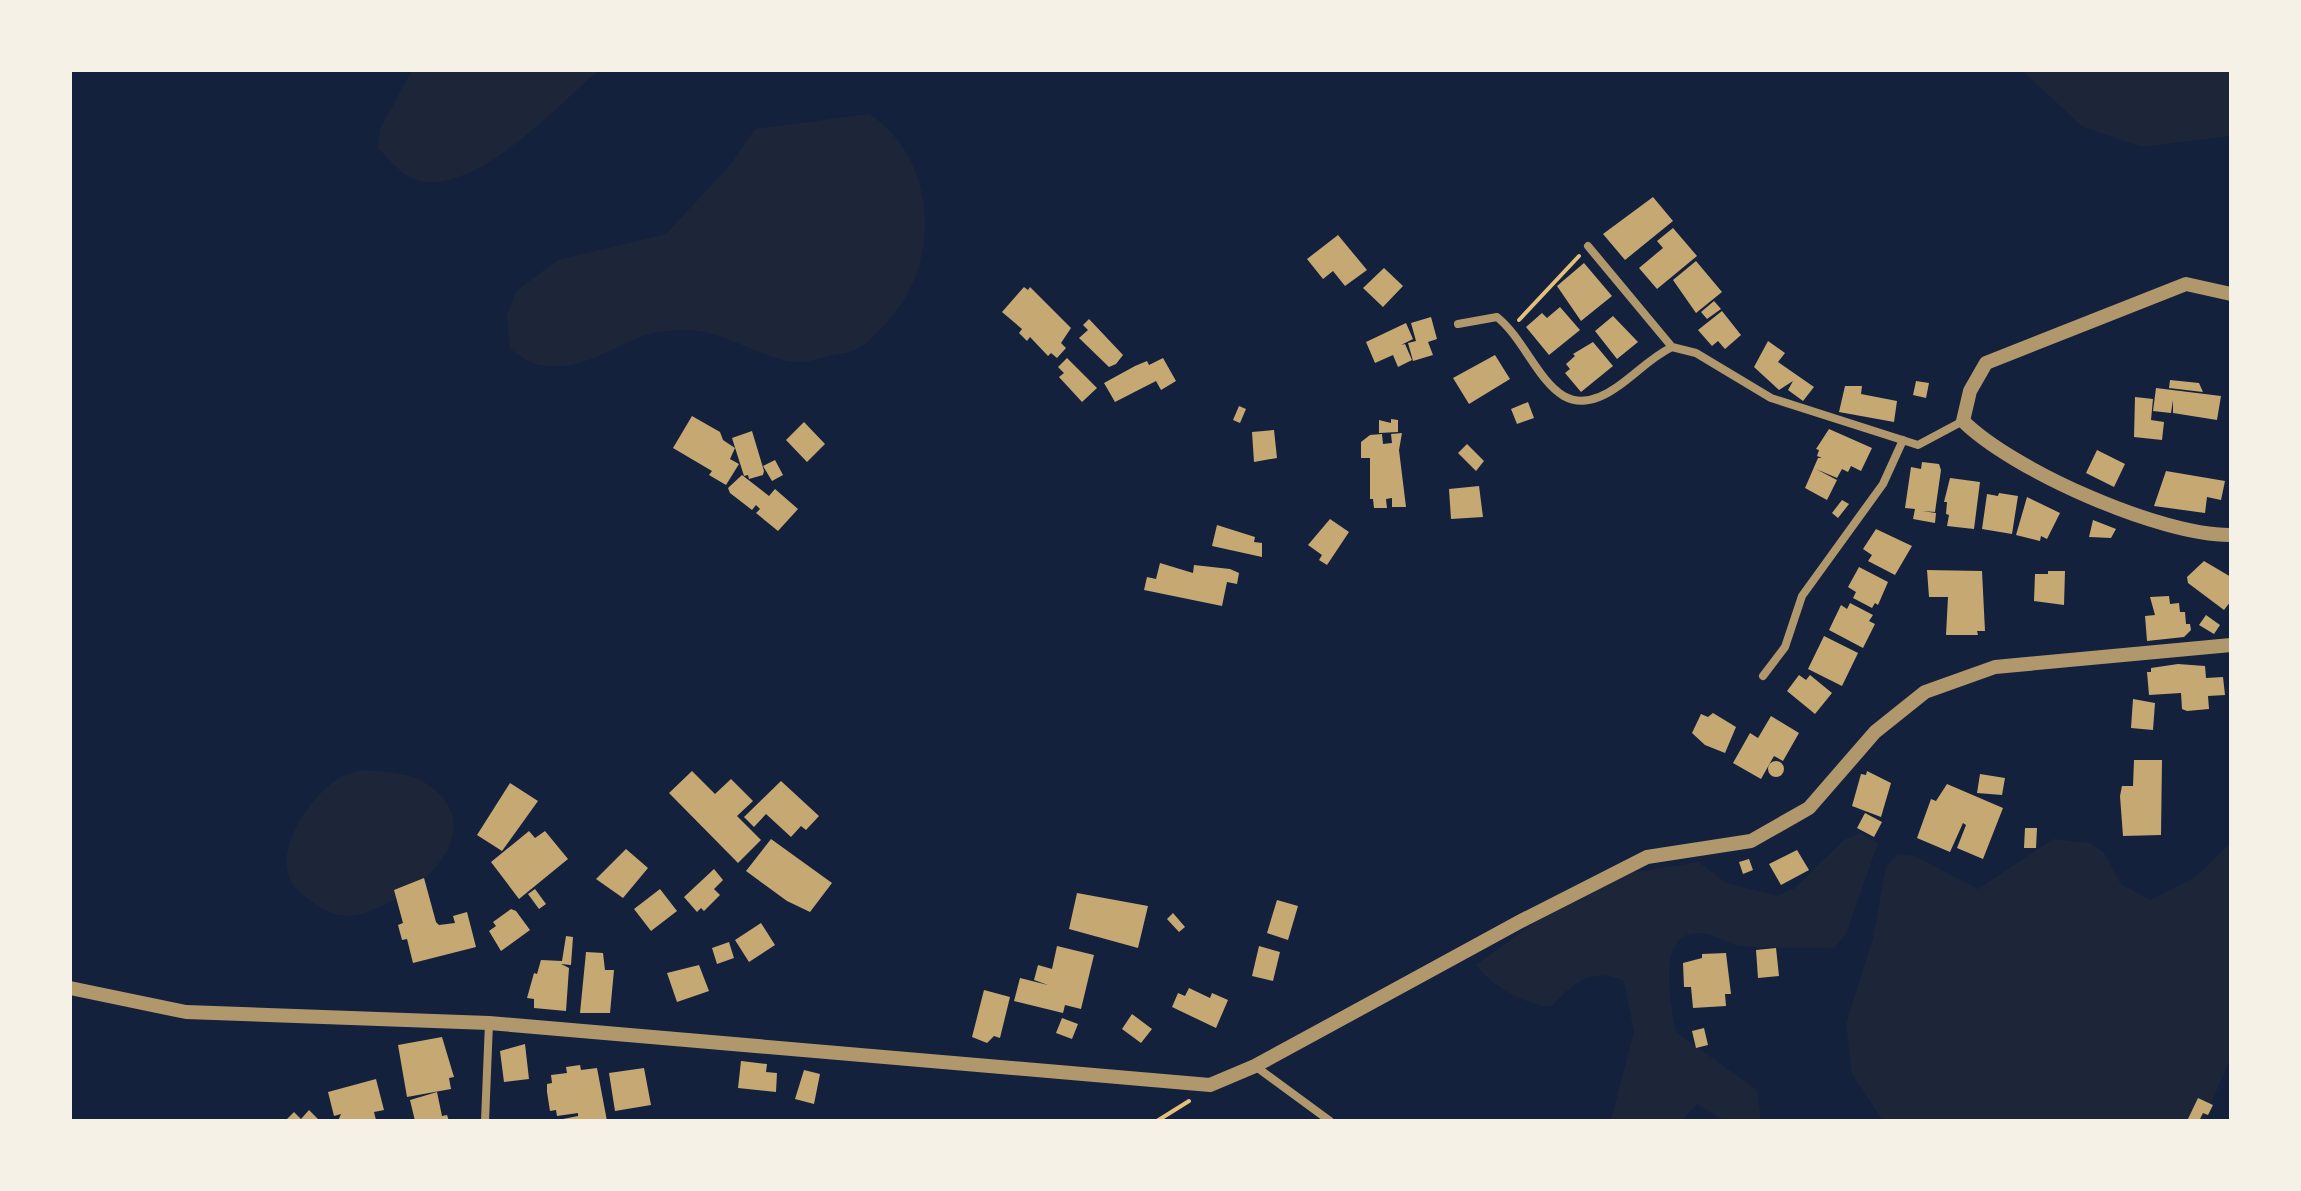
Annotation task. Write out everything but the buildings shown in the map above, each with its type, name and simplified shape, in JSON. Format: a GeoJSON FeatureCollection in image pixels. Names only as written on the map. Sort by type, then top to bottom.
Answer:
{"type":"FeatureCollection","features":[{"type":"Feature","properties":{"kind":"street"},"geometry":{"type":"LineString","coordinates":[[1588,246],[1672,347],[1696,353],[1771,398],[1918,445],[1963,421],[1970,391],[1986,363],[2186,284],[2231,294]]}},
{"type":"Feature","properties":{"kind":"street"},"geometry":{"type":"LineString","coordinates":[[1458,324],[1497,317],[1511,328],[1552,390],[1567,399],[1590,402],[1617,387],[1649,359],[1672,347]]}},
{"type":"Feature","properties":{"kind":"street"},"geometry":{"type":"LineString","coordinates":[[1963,421],[1979,437],[2089,498],[2145,519],[2231,535]]}},
{"type":"Feature","properties":{"kind":"street"},"geometry":{"type":"LineString","coordinates":[[1763,676],[1785,647],[1802,596],[1883,484],[1903,440]]}},
{"type":"Feature","properties":{"kind":"street"},"geometry":{"type":"LineString","coordinates":[[70,988],[186,1012],[489,1023],[1210,1085],[1255,1066],[1523,920],[1647,857],[1751,841],[1809,808],[1875,732],[1925,692],[1995,667],[2231,645]]}},
{"type":"Feature","properties":{"kind":"street"},"geometry":{"type":"LineString","coordinates":[[485,1121],[489,1023]]}},
{"type":"Feature","properties":{"kind":"street"},"geometry":{"type":"LineString","coordinates":[[1255,1066],[1330,1121]]}},
{"type":"Feature","properties":{"kind":"path"},"geometry":{"type":"LineString","coordinates":[[1511,328],[1588,246]]}},
{"type":"Feature","properties":{"kind":"path"},"geometry":{"type":"LineString","coordinates":[[1157,1121],[1210,1085]]}},
{"type":"Feature","properties":{"kind":"shaded area"},"geometry":{"type":"Polygon","coordinates":[[[412,70],[599,70],[511,147],[458,177],[433,182],[410,177],[378,148],[380,129],[412,70]]]}},
{"type":"Feature","properties":{"kind":"shaded area"},"geometry":{"type":"Polygon","coordinates":[[[2021,70],[2231,70],[2231,136],[2142,147],[2083,127],[2021,70]]]}},
{"type":"Feature","properties":{"kind":"shaded area"},"geometry":{"type":"Polygon","coordinates":[[[869,114],[893,134],[910,159],[920,188],[925,218],[923,249],[915,279],[900,306],[860,348],[798,362],[772,357],[718,336],[688,330],[650,334],[566,366],[536,364],[510,349],[507,315],[517,290],[558,260],[666,234],[731,164],[755,129],[869,114]]]}},
{"type":"Feature","properties":{"kind":"shaded area"},"geometry":{"type":"Polygon","coordinates":[[[362,770],[404,775],[427,784],[445,801],[453,818],[452,836],[445,854],[418,885],[382,906],[346,916],[328,912],[303,895],[291,882],[287,867],[288,850],[294,833],[314,800],[339,778],[362,770]]]}},
{"type":"Feature","properties":{"kind":"shaded area"},"geometry":{"type":"Polygon","coordinates":[[[1860,833],[1878,843],[1846,934],[1834,948],[1741,946],[1706,934],[1689,934],[1678,941],[1672,953],[1669,986],[1676,1032],[1757,1090],[1761,1121],[1725,1121],[1697,1104],[1681,1121],[1611,1120],[1634,1032],[1624,981],[1602,976],[1583,980],[1551,1007],[1509,993],[1476,965],[1596,878],[1699,862],[1726,883],[1777,896],[1795,888],[1844,840],[1860,833]]]}},
{"type":"Feature","properties":{"kind":"shaded area"},"geometry":{"type":"Polygon","coordinates":[[[2053,839],[2090,843],[2104,853],[2121,884],[2150,900],[2197,876],[2231,842],[2231,1058],[2203,1121],[1883,1121],[1852,1074],[1846,1024],[1873,938],[1886,867],[1898,854],[1915,856],[1978,889],[2053,839]]]}}]}
